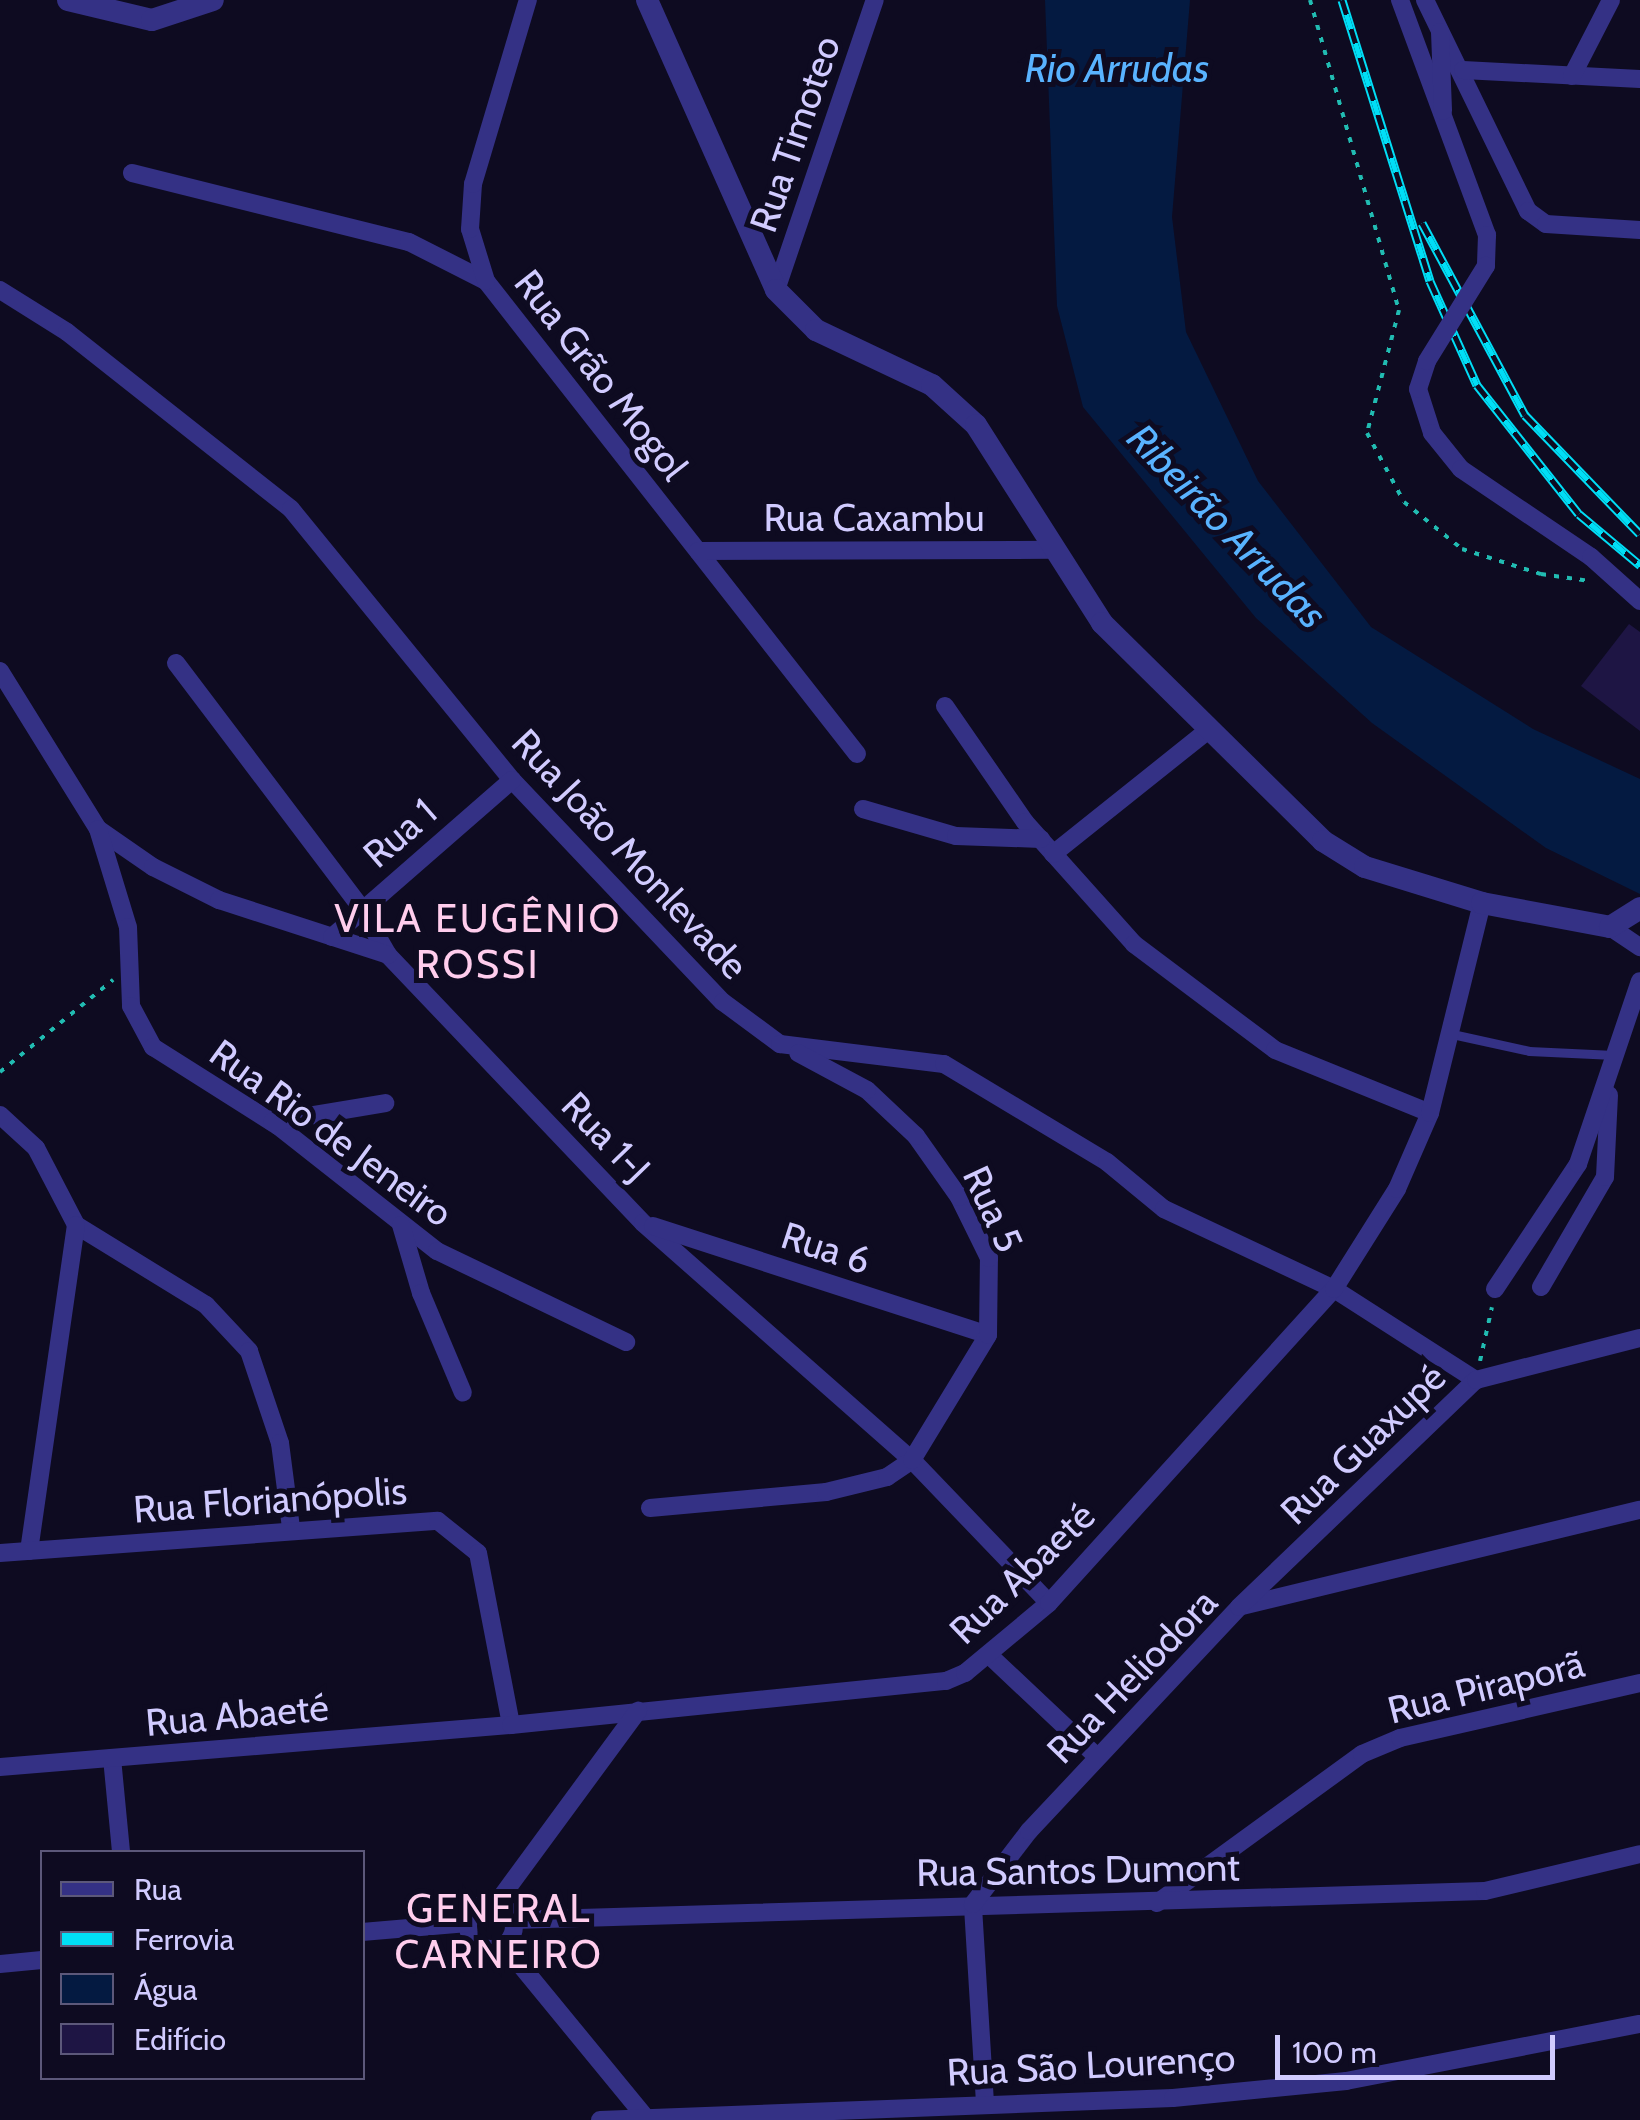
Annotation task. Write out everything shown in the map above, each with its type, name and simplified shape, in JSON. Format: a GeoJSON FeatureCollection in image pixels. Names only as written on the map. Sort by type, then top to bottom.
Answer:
{"type":"FeatureCollection","features":[{"type":"Feature","properties":{"kind":"street"},"geometry":{"type":"LineString","coordinates":[[68,0],[152,20],[212,0]]}},
{"type":"Feature","properties":{"kind":"street"},"geometry":{"type":"LineString","coordinates":[[486,282],[470,228],[473,184],[528,0]]}},
{"type":"Feature","properties":{"kind":"street"},"geometry":{"type":"LineString","coordinates":[[646,0],[776,290],[816,330],[932,385],[976,425],[1050,550],[1102,623],[1207,731],[1323,841],[1365,866],[1482,903],[1610,926],[1640,947]]}},
{"type":"Feature","properties":{"kind":"street","name":"Rua Timoteo"},"geometry":{"type":"LineString","coordinates":[[776,290],[875,0]]}},
{"type":"Feature","properties":{"kind":"street"},"geometry":{"type":"LineString","coordinates":[[1400,0],[1444,132],[1486,235],[1486,266],[1427,361],[1418,388],[1432,433],[1462,469],[1640,601]]}},
{"type":"Feature","properties":{"kind":"street"},"geometry":{"type":"LineString","coordinates":[[1426,0],[1528,211],[1546,224],[1640,230]]}},
{"type":"Feature","properties":{"kind":"street"},"geometry":{"type":"LineString","coordinates":[[1572,76],[1611,0]]}},
{"type":"Feature","properties":{"kind":"street"},"geometry":{"type":"LineString","coordinates":[[1440,29],[1444,132]]}},
{"type":"Feature","properties":{"kind":"street"},"geometry":{"type":"LineString","coordinates":[[1442,77],[1461,67],[1640,79]]}},
{"type":"Feature","properties":{"kind":"street","name":"Rua Grão Mogol"},"geometry":{"type":"LineString","coordinates":[[132,172],[410,242],[486,282],[858,754]]}},
{"type":"Feature","properties":{"kind":"street","name":"Rua João Monlevade"},"geometry":{"type":"LineString","coordinates":[[0,290],[67,332],[291,509],[512,780],[696,975],[780,1044]]}},
{"type":"Feature","properties":{"kind":"street","name":"Rua Caxambu"},"geometry":{"type":"LineString","coordinates":[[698,551],[1050,550]]}},
{"type":"Feature","properties":{"kind":"street","name":"Rua 1-J"},"geometry":{"type":"LineString","coordinates":[[176,664],[361,908],[388,955],[643,1223],[912,1460],[1049,1603]]}},
{"type":"Feature","properties":{"kind":"street"},"geometry":{"type":"LineString","coordinates":[[0,671],[98,829],[153,867],[219,900],[388,955]]}},
{"type":"Feature","properties":{"kind":"street"},"geometry":{"type":"LineString","coordinates":[[944,706],[1040,839],[1134,944],[1217,1011],[1275,1050],[1430,1113]]}},
{"type":"Feature","properties":{"kind":"street"},"geometry":{"type":"LineString","coordinates":[[1053,854],[1207,731]]}},
{"type":"Feature","properties":{"kind":"street","name":"Rua 1"},"geometry":{"type":"LineString","coordinates":[[332,937],[512,780]]}},
{"type":"Feature","properties":{"kind":"street"},"geometry":{"type":"LineString","coordinates":[[863,809],[956,836],[1040,839]]}},
{"type":"Feature","properties":{"kind":"street","name":"Rua Rio de Jeneiro"},"geometry":{"type":"LineString","coordinates":[[98,829],[116,878],[131,965],[131,1006],[153,1047],[272,1122],[437,1251],[626,1342]]}},
{"type":"Feature","properties":{"kind":"street","name":"Rua Abaeté"},"geometry":{"type":"LineString","coordinates":[[0,1768],[511,1725],[946,1681],[989,1655],[1049,1603],[1334,1289],[1397,1189],[1430,1113],[1482,903]]}},
{"type":"Feature","properties":{"kind":"street"},"geometry":{"type":"LineString","coordinates":[[1610,926],[1640,908]]}},
{"type":"Feature","properties":{"kind":"street"},"geometry":{"type":"LineString","coordinates":[[1495,1289],[1578,1164],[1640,981]]}},
{"type":"Feature","properties":{"kind":"street"},"geometry":{"type":"LineString","coordinates":[[780,1044],[944,1064],[1092,1152],[1164,1209],[1334,1289],[1476,1380],[1640,1338]]}},
{"type":"Feature","properties":{"kind":"street","name":"Rua 5"},"geometry":{"type":"LineString","coordinates":[[780,1044],[867,1090],[926,1151],[989,1258],[988,1336]]}},
{"type":"Feature","properties":{"kind":"street"},"geometry":{"type":"LineString","coordinates":[[1541,1287],[1606,1177],[1609,1078]]}},
{"type":"Feature","properties":{"kind":"street"},"geometry":{"type":"LineString","coordinates":[[272,1122],[385,1103]]}},
{"type":"Feature","properties":{"kind":"street"},"geometry":{"type":"LineString","coordinates":[[0,1116],[36,1148],[76,1224],[206,1304],[249,1350],[280,1443],[291,1528]]}},
{"type":"Feature","properties":{"kind":"street","name":"Rua 6"},"geometry":{"type":"LineString","coordinates":[[643,1223],[988,1336]]}},
{"type":"Feature","properties":{"kind":"street"},"geometry":{"type":"LineString","coordinates":[[29,1551],[76,1224]]}},
{"type":"Feature","properties":{"kind":"street"},"geometry":{"type":"LineString","coordinates":[[401,1225],[421,1294],[463,1393]]}},
{"type":"Feature","properties":{"kind":"street"},"geometry":{"type":"LineString","coordinates":[[650,1508],[826,1492],[887,1476],[912,1460],[988,1336]]}},
{"type":"Feature","properties":{"kind":"street","name":"Rua Guaxupé"},"geometry":{"type":"LineString","coordinates":[[1238,1607],[1476,1380]]}},
{"type":"Feature","properties":{"kind":"street","name":"Rua Heliodora"},"geometry":{"type":"LineString","coordinates":[[973,1904],[1096,1756],[1238,1607],[1640,1510]]}},
{"type":"Feature","properties":{"kind":"street","name":"Rua Florianópolis"},"geometry":{"type":"LineString","coordinates":[[0,1553],[291,1528],[438,1521],[466,1536],[478,1553],[511,1725]]}},
{"type":"Feature","properties":{"kind":"street"},"geometry":{"type":"LineString","coordinates":[[989,1655],[1096,1756]]}},
{"type":"Feature","properties":{"kind":"street","name":"Rua Piraporã"},"geometry":{"type":"LineString","coordinates":[[1156,1904],[1362,1754],[1400,1738],[1640,1683]]}},
{"type":"Feature","properties":{"kind":"street"},"geometry":{"type":"LineString","coordinates":[[638,1711],[496,1904],[475,1910],[468,1923],[476,1944],[504,1946],[649,2118]]}},
{"type":"Feature","properties":{"kind":"street"},"geometry":{"type":"LineString","coordinates":[[112,1758],[121,1850]]}},
{"type":"Feature","properties":{"kind":"street","name":"Rua Santos Dumont"},"geometry":{"type":"LineString","coordinates":[[513,1920],[973,1904],[1156,1904],[1485,1890],[1640,1854]]}},
{"type":"Feature","properties":{"kind":"street"},"geometry":{"type":"LineString","coordinates":[[496,1904],[513,1920],[504,1946]]}},
{"type":"Feature","properties":{"kind":"street"},"geometry":{"type":"LineString","coordinates":[[973,1904],[984,2103]]}},
{"type":"Feature","properties":{"kind":"street"},"geometry":{"type":"LineString","coordinates":[[365,1932],[468,1923]]}},
{"type":"Feature","properties":{"kind":"street"},"geometry":{"type":"LineString","coordinates":[[0,1964],[40,1960]]}},
{"type":"Feature","properties":{"kind":"street","name":"Rua São Lourenço"},"geometry":{"type":"LineString","coordinates":[[600,2120],[1172,2098],[1346,2081],[1640,2024]]}},
{"type":"Feature","properties":{"kind":"street"},"geometry":{"type":"LineString","coordinates":[[1172,2098],[1173,2120]]}},
{"type":"Feature","properties":{"kind":"lane"},"geometry":{"type":"LineString","coordinates":[[1452,1034],[1529,1051],[1617,1055]]}},
{"type":"Feature","properties":{"kind":"path"},"geometry":{"type":"LineString","coordinates":[[1310,0],[1399,310],[1368,433],[1404,502],[1462,549],[1541,574],[1622,584]]}},
{"type":"Feature","properties":{"kind":"path"},"geometry":{"type":"LineString","coordinates":[[0,1072],[131,965]]}},
{"type":"Feature","properties":{"kind":"path","name":"Rua Guaxupé"},"geometry":{"type":"LineString","coordinates":[[1476,1380],[1495,1289]]}},
{"type":"Feature","properties":{"kind":"water","name":"Rio Arrudas"},"geometry":{"type":"Polygon","coordinates":[[[1045,0],[1190,0],[1172,217],[1186,332],[1258,481],[1371,627],[1533,729],[1640,779],[1640,894],[1546,848],[1372,723],[1256,618],[1083,407],[1057,306],[1045,0]]]}},
{"type":"Feature","properties":{"kind":"building"},"geometry":{"type":"Polygon","coordinates":[[[1629,624],[1640,632],[1640,731],[1581,686],[1629,624]]]}},
{"type":"Feature","properties":{"kind":"railway"},"geometry":{"type":"LineString","coordinates":[[1342,0],[1430,281],[1477,385],[1579,514],[1640,565]]}},
{"type":"Feature","properties":{"kind":"railway"},"geometry":{"type":"LineString","coordinates":[[1422,223],[1525,415],[1640,534]]}},
{"type":"Feature","properties":{"kind":"district","name":"VILA EUGÊNIO ROSSI"},"geometry":{"type":"Point","coordinates":[478,941]}},
{"type":"Feature","properties":{"kind":"district","name":"GENERAL CARNEIRO"},"geometry":{"type":"Point","coordinates":[499,1931]}},
{"type":"Feature","properties":{"kind":"water label","name":"Ribeirão Arrudas"},"geometry":{"type":"Point","coordinates":[1227,526]}}]}
